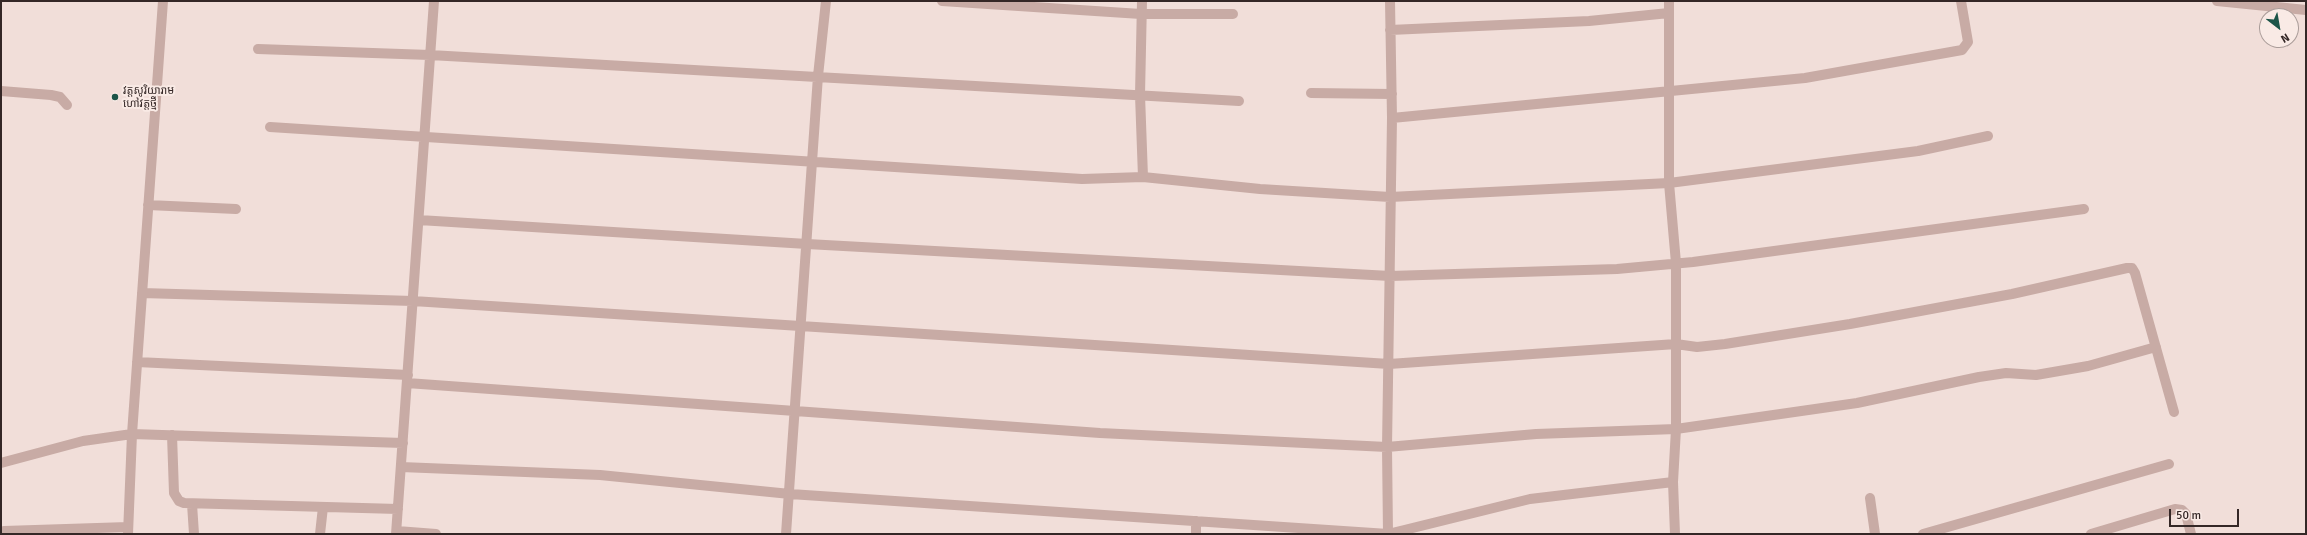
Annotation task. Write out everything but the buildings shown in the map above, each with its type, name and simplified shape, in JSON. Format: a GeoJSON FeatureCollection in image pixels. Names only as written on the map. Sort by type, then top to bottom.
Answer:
{"type":"FeatureCollection","features":[{"type":"Feature","properties":{"kind":"street"},"geometry":{"type":"LineString","coordinates":[[1,533],[4,531],[128,531],[132,434],[163,1]]}},
{"type":"Feature","properties":{"kind":"street"},"geometry":{"type":"LineString","coordinates":[[434,1],[397,532],[436,534]]}},
{"type":"Feature","properties":{"kind":"street"},"geometry":{"type":"LineString","coordinates":[[786,534],[802,326],[818,76],[826,1]]}},
{"type":"Feature","properties":{"kind":"street"},"geometry":{"type":"LineString","coordinates":[[942,1],[1141,14],[1233,14]]}},
{"type":"Feature","properties":{"kind":"street"},"geometry":{"type":"LineString","coordinates":[[1142,1],[1140,95],[1143,177]]}},
{"type":"Feature","properties":{"kind":"street"},"geometry":{"type":"LineString","coordinates":[[1388,534],[1387,447],[1390,364],[1390,197],[1392,118],[1390,1]]}},
{"type":"Feature","properties":{"kind":"street"},"geometry":{"type":"LineString","coordinates":[[1669,1],[1668,183],[1676,263],[1676,429],[1673,482],[1675,534]]}},
{"type":"Feature","properties":{"kind":"street"},"geometry":{"type":"LineString","coordinates":[[1392,118],[1805,78],[1962,50],[1968,42],[1961,1]]}},
{"type":"Feature","properties":{"kind":"street"},"geometry":{"type":"LineString","coordinates":[[2216,1],[2306,10]]}},
{"type":"Feature","properties":{"kind":"street"},"geometry":{"type":"LineString","coordinates":[[1390,30],[1589,21],[1669,13]]}},
{"type":"Feature","properties":{"kind":"street"},"geometry":{"type":"LineString","coordinates":[[258,49],[430,56],[818,76],[1239,101]]}},
{"type":"Feature","properties":{"kind":"street"},"geometry":{"type":"LineString","coordinates":[[1,91],[51,95],[60,97],[67,104]]}},
{"type":"Feature","properties":{"kind":"street"},"geometry":{"type":"LineString","coordinates":[[1311,93],[1392,94]]}},
{"type":"Feature","properties":{"kind":"street"},"geometry":{"type":"LineString","coordinates":[[270,127],[424,138],[1082,178],[1143,177],[1260,189],[1390,197],[1668,183],[1918,151],[1988,136]]}},
{"type":"Feature","properties":{"kind":"street"},"geometry":{"type":"LineString","coordinates":[[148,205],[236,209]]}},
{"type":"Feature","properties":{"kind":"street"},"geometry":{"type":"LineString","coordinates":[[419,220],[807,244],[1390,276],[1617,270],[2084,209]]}},
{"type":"Feature","properties":{"kind":"street"},"geometry":{"type":"LineString","coordinates":[[142,293],[413,301],[1390,364],[1676,344],[1697,347],[1725,344],[1850,324],[2012,294],[2132,268],[2135,273],[2174,412]]}},
{"type":"Feature","properties":{"kind":"street"},"geometry":{"type":"LineString","coordinates":[[137,362],[407,380],[795,412],[1100,432],[1387,447],[1536,434],[1676,429],[1858,403],[1978,377],[2006,373],[2036,375],[2088,366],[2156,347]]}},
{"type":"Feature","properties":{"kind":"street"},"geometry":{"type":"LineString","coordinates":[[1,463],[83,441],[132,434],[403,444]]}},
{"type":"Feature","properties":{"kind":"street"},"geometry":{"type":"LineString","coordinates":[[172,435],[174,493],[179,501],[192,504],[398,509]]}},
{"type":"Feature","properties":{"kind":"street"},"geometry":{"type":"LineString","coordinates":[[1923,534],[2169,464]]}},
{"type":"Feature","properties":{"kind":"street"},"geometry":{"type":"LineString","coordinates":[[401,467],[600,476],[790,494],[1388,534],[1530,499],[1673,482]]}},
{"type":"Feature","properties":{"kind":"street"},"geometry":{"type":"LineString","coordinates":[[1870,498],[1875,534]]}},
{"type":"Feature","properties":{"kind":"street"},"geometry":{"type":"LineString","coordinates":[[192,504],[194,534]]}},
{"type":"Feature","properties":{"kind":"street"},"geometry":{"type":"LineString","coordinates":[[320,534],[323,507]]}},
{"type":"Feature","properties":{"kind":"street"},"geometry":{"type":"LineString","coordinates":[[2092,534],[2175,509],[2182,510],[2186,514],[2191,534]]}},
{"type":"Feature","properties":{"kind":"street"},"geometry":{"type":"LineString","coordinates":[[1196,521],[1196,534]]}},
{"type":"Feature","properties":{"kind":"place","name":"វត្តសូរិយារាម ហៅវត្តថ្មី"},"geometry":{"type":"Point","coordinates":[115,97]}}]}
